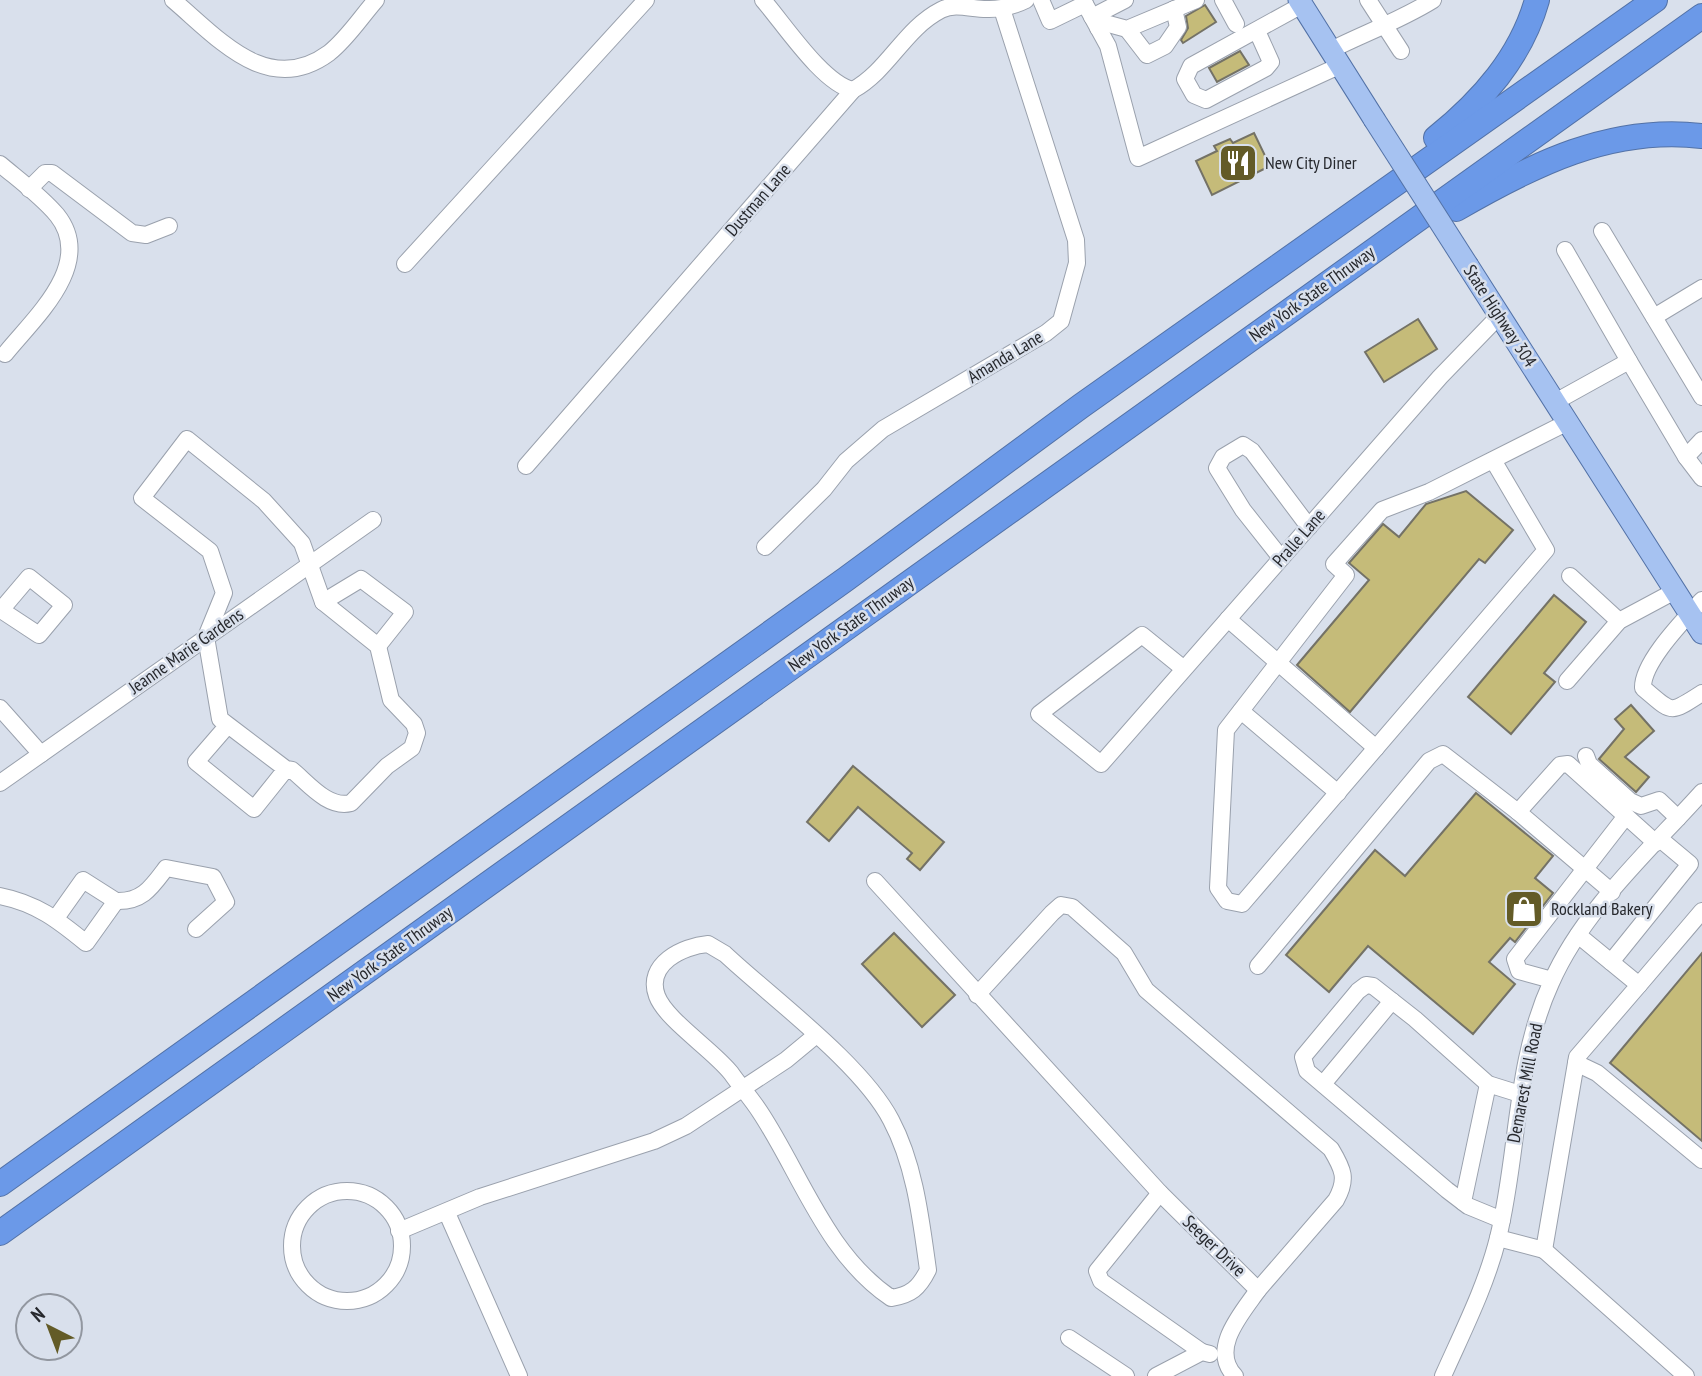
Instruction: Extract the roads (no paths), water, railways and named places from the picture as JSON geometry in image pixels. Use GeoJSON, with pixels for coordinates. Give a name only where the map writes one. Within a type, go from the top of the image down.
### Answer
{"type":"FeatureCollection","features":[{"type":"Feature","properties":{"kind":"highway"},"geometry":{"type":"LineString","coordinates":[[1318,236],[1478,100],[1517,48],[1538,0]]}},
{"type":"Feature","properties":{"kind":"highway"},"geometry":{"type":"LineString","coordinates":[[0,1184],[846,579],[1318,236],[1655,0]]}},
{"type":"Feature","properties":{"kind":"highway","name":"New York State Thruway"},"geometry":{"type":"LineString","coordinates":[[0,1233],[1702,16]]}},
{"type":"Feature","properties":{"kind":"highway"},"geometry":{"type":"LineString","coordinates":[[1328,283],[1542,163],[1579,149],[1626,138],[1673,134],[1702,136]]}},
{"type":"Feature","properties":{"kind":"main road","name":"State Highway 304"},"geometry":{"type":"LineString","coordinates":[[1300,3],[1675,591],[1696,606],[1702,632]]}},
{"type":"Feature","properties":{"kind":"street"},"geometry":{"type":"LineString","coordinates":[[173,0],[227,46],[254,64],[278,71],[307,66],[331,51],[376,0]]}},
{"type":"Feature","properties":{"kind":"street"},"geometry":{"type":"LineString","coordinates":[[405,264],[646,0]]}},
{"type":"Feature","properties":{"kind":"street"},"geometry":{"type":"LineString","coordinates":[[763,0],[827,75],[841,88],[853,90]]}},
{"type":"Feature","properties":{"kind":"street","name":"Dustman Lane"},"geometry":{"type":"LineString","coordinates":[[526,466],[853,90],[872,79],[918,25],[943,9],[963,6],[1002,9],[1026,0]]}},
{"type":"Feature","properties":{"kind":"street"},"geometry":{"type":"LineString","coordinates":[[1041,0],[1050,21],[1090,12],[1125,0]]}},
{"type":"Feature","properties":{"kind":"street"},"geometry":{"type":"LineString","coordinates":[[1127,29],[1196,0]]}},
{"type":"Feature","properties":{"kind":"street"},"geometry":{"type":"LineString","coordinates":[[1223,0],[1236,24]]}},
{"type":"Feature","properties":{"kind":"street"},"geometry":{"type":"LineString","coordinates":[[1368,0],[1401,51]]}},
{"type":"Feature","properties":{"kind":"street"},"geometry":{"type":"LineString","coordinates":[[1090,12],[1108,46],[1138,158],[1336,57],[1383,24],[1408,16],[1433,0]]}},
{"type":"Feature","properties":{"kind":"street"},"geometry":{"type":"LineString","coordinates":[[1257,31],[1271,62],[1266,68],[1206,100],[1194,95],[1185,79],[1191,66],[1257,31],[1300,3]]}},
{"type":"Feature","properties":{"kind":"street","name":"Amanda Lane"},"geometry":{"type":"LineString","coordinates":[[765,547],[846,461],[883,429],[1046,333],[1061,321],[1077,263],[1076,240],[1002,9]]}},
{"type":"Feature","properties":{"kind":"street"},"geometry":{"type":"LineString","coordinates":[[1090,12],[1105,23],[1127,29],[1147,55],[1164,46],[1178,27],[1174,9]]}},
{"type":"Feature","properties":{"kind":"street"},"geometry":{"type":"LineString","coordinates":[[0,164],[58,216],[68,237],[68,262],[62,282],[5,354]]}},
{"type":"Feature","properties":{"kind":"street"},"geometry":{"type":"LineString","coordinates":[[29,189],[45,173],[52,173],[132,233],[146,235],[169,226]]}},
{"type":"Feature","properties":{"kind":"street"},"geometry":{"type":"LineString","coordinates":[[1602,231],[1702,397]]}},
{"type":"Feature","properties":{"kind":"street"},"geometry":{"type":"LineString","coordinates":[[1565,250],[1686,457],[1702,478]]}},
{"type":"Feature","properties":{"kind":"street"},"geometry":{"type":"LineString","coordinates":[[1654,317],[1702,288]]}},
{"type":"Feature","properties":{"kind":"street","name":"Pralle Lane"},"geometry":{"type":"LineString","coordinates":[[1184,669],[1142,635],[1040,714],[1101,764],[1440,377],[1500,315]]}},
{"type":"Feature","properties":{"kind":"street"},"geometry":{"type":"LineString","coordinates":[[1555,402],[1629,361]]}},
{"type":"Feature","properties":{"kind":"street"},"geometry":{"type":"LineString","coordinates":[[1493,460],[1546,550],[1242,904],[1227,901],[1218,888],[1226,730],[1346,575],[1334,564],[1382,510],[1429,492],[1568,422]]}},
{"type":"Feature","properties":{"kind":"street"},"geometry":{"type":"LineString","coordinates":[[187,439],[264,501],[302,544],[323,602],[378,646],[391,700],[414,724],[417,733],[412,748],[387,766],[358,799],[344,805],[329,800],[220,719],[206,637],[224,593],[210,551],[142,498],[187,439]]}},
{"type":"Feature","properties":{"kind":"street"},"geometry":{"type":"LineString","coordinates":[[1686,457],[1702,440]]}},
{"type":"Feature","properties":{"kind":"street"},"geometry":{"type":"LineString","coordinates":[[1281,558],[1243,510],[1217,468],[1223,457],[1243,445],[1252,451],[1308,527]]}},
{"type":"Feature","properties":{"kind":"street","name":"Jeanne Marie Gardens"},"geometry":{"type":"LineString","coordinates":[[0,783],[373,520]]}},
{"type":"Feature","properties":{"kind":"street"},"geometry":{"type":"LineString","coordinates":[[1570,576],[1619,621]]}},
{"type":"Feature","properties":{"kind":"street"},"geometry":{"type":"LineString","coordinates":[[323,602],[361,579],[405,612],[378,646]]}},
{"type":"Feature","properties":{"kind":"street"},"geometry":{"type":"LineString","coordinates":[[1567,681],[1619,621],[1675,591]]}},
{"type":"Feature","properties":{"kind":"street"},"geometry":{"type":"LineString","coordinates":[[1696,606],[1662,647],[1643,680],[1643,688],[1668,709],[1677,710],[1702,693]]}},
{"type":"Feature","properties":{"kind":"street"},"geometry":{"type":"LineString","coordinates":[[1228,619],[1376,748]]}},
{"type":"Feature","properties":{"kind":"street"},"geometry":{"type":"LineString","coordinates":[[0,708],[41,754]]}},
{"type":"Feature","properties":{"kind":"street"},"geometry":{"type":"LineString","coordinates":[[1241,711],[1338,793]]}},
{"type":"Feature","properties":{"kind":"street"},"geometry":{"type":"LineString","coordinates":[[228,725],[196,762],[254,808],[286,769]]}},
{"type":"Feature","properties":{"kind":"street"},"geometry":{"type":"LineString","coordinates":[[1258,966],[1436,755],[1443,754],[1451,758],[1518,811],[1612,892]]}},
{"type":"Feature","properties":{"kind":"street"},"geometry":{"type":"LineString","coordinates":[[1586,756],[1589,764],[1630,801],[1642,806],[1658,800],[1678,818]]}},
{"type":"Feature","properties":{"kind":"street"},"geometry":{"type":"LineString","coordinates":[[1518,811],[1564,763],[1626,816],[1696,870],[1611,962]]}},
{"type":"Feature","properties":{"kind":"street","name":"Demarest Mill Road"},"geometry":{"type":"LineString","coordinates":[[1443,1376],[1479,1293],[1498,1238],[1520,1094],[1533,1030],[1552,980],[1578,935],[1612,892],[1702,792]]}},
{"type":"Feature","properties":{"kind":"street"},"geometry":{"type":"LineString","coordinates":[[1552,980],[1519,971],[1515,959],[1626,816]]}},
{"type":"Feature","properties":{"kind":"street"},"geometry":{"type":"LineString","coordinates":[[56,918],[83,880],[116,901],[131,902],[145,895],[166,868],[213,877],[226,902],[196,929]]}},
{"type":"Feature","properties":{"kind":"street","name":"Seeger Drive"},"geometry":{"type":"LineString","coordinates":[[875,881],[1160,1193],[1258,1290],[1227,1338],[1225,1357]]}},
{"type":"Feature","properties":{"kind":"street"},"geometry":{"type":"LineString","coordinates":[[0,896],[22,900],[56,918],[86,943],[116,901]]}},
{"type":"Feature","properties":{"kind":"street"},"geometry":{"type":"LineString","coordinates":[[978,995],[1052,913],[1061,905],[1072,907],[1124,953],[1146,990],[1331,1149],[1344,1169],[1344,1186],[1336,1200],[1258,1290]]}},
{"type":"Feature","properties":{"kind":"street"},"geometry":{"type":"LineString","coordinates":[[1544,1250],[1577,1056],[1702,911]]}},
{"type":"Feature","properties":{"kind":"street"},"geometry":{"type":"LineString","coordinates":[[1578,935],[1639,985]]}},
{"type":"Feature","properties":{"kind":"street"},"geometry":{"type":"LineString","coordinates":[[708,944],[725,954],[815,1036],[868,1087],[891,1118],[906,1153],[928,1270],[920,1286],[906,1296],[891,1298],[858,1269],[816,1214],[760,1112],[725,1065],[666,1010],[657,996],[655,979],[673,953],[690,945],[708,944]]}},
{"type":"Feature","properties":{"kind":"street"},"geometry":{"type":"LineString","coordinates":[[1502,1220],[1463,1202],[1307,1071],[1303,1057],[1366,985],[1373,986],[1488,1084],[1520,1094]]}},
{"type":"Feature","properties":{"kind":"street"},"geometry":{"type":"LineString","coordinates":[[1323,1084],[1392,1001]]}},
{"type":"Feature","properties":{"kind":"street"},"geometry":{"type":"LineString","coordinates":[[399,1231],[480,1197],[654,1140],[686,1126],[743,1089],[815,1036]]}},
{"type":"Feature","properties":{"kind":"street"},"geometry":{"type":"LineString","coordinates":[[1576,1063],[1597,1073],[1702,1160]]}},
{"type":"Feature","properties":{"kind":"street"},"geometry":{"type":"LineString","coordinates":[[1463,1202],[1488,1084]]}},
{"type":"Feature","properties":{"kind":"street"},"geometry":{"type":"LineString","coordinates":[[342,1191],[360,1193],[376,1199],[389,1211],[399,1231],[400,1261],[392,1277],[380,1290],[364,1299],[345,1301],[319,1293],[299,1274],[292,1256],[292,1238],[298,1220],[310,1205],[325,1196],[342,1191]]}},
{"type":"Feature","properties":{"kind":"street"},"geometry":{"type":"LineString","coordinates":[[1160,1193],[1097,1270],[1101,1281],[1202,1352],[1225,1357],[1235,1376]]}},
{"type":"Feature","properties":{"kind":"street"},"geometry":{"type":"LineString","coordinates":[[447,1213],[519,1376]]}},
{"type":"Feature","properties":{"kind":"street"},"geometry":{"type":"LineString","coordinates":[[1498,1238],[1544,1250],[1686,1376]]}},
{"type":"Feature","properties":{"kind":"street"},"geometry":{"type":"LineString","coordinates":[[1069,1338],[1126,1376]]}},
{"type":"Feature","properties":{"kind":"street"},"geometry":{"type":"LineString","coordinates":[[1156,1376],[1202,1352]]}},
{"type":"Feature","properties":{"kind":"place","name":"New City Diner"},"geometry":{"type":"Point","coordinates":[1238,163]}},
{"type":"Feature","properties":{"kind":"place","name":"Rockland Bakery"},"geometry":{"type":"Point","coordinates":[1524,909]}}]}
